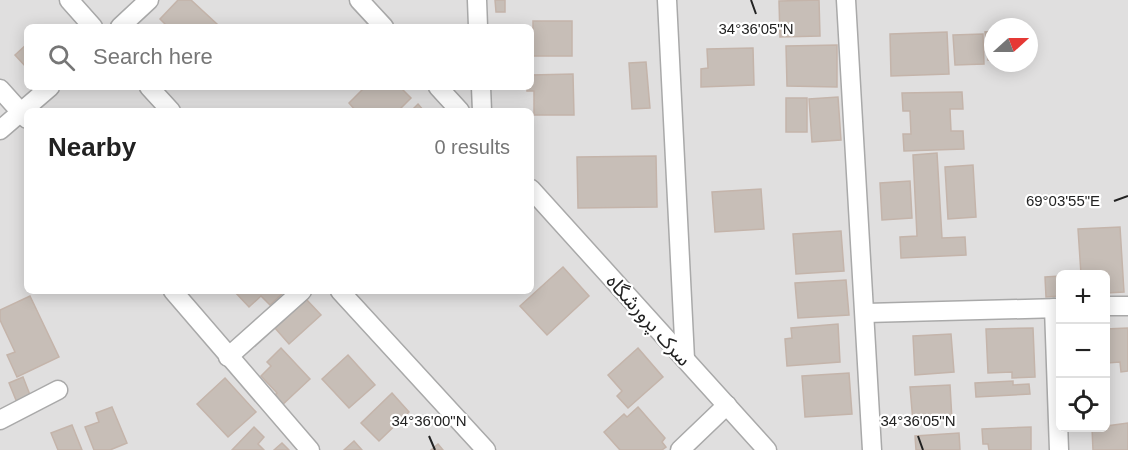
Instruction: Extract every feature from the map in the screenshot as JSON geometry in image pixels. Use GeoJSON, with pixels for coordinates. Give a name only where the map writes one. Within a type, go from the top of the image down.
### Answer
{"type":"FeatureCollection","features":[{"type":"Feature","properties":{"kind":"street"},"geometry":{"type":"LineString","coordinates":[[69,0],[90,24]]}},
{"type":"Feature","properties":{"kind":"street"},"geometry":{"type":"LineString","coordinates":[[123,24],[149,0]]}},
{"type":"Feature","properties":{"kind":"street"},"geometry":{"type":"LineString","coordinates":[[360,0],[381,24]]}},
{"type":"Feature","properties":{"kind":"street"},"geometry":{"type":"LineString","coordinates":[[477,0],[478,24]]}},
{"type":"Feature","properties":{"kind":"street"},"geometry":{"type":"LineString","coordinates":[[667,0],[685,359]]}},
{"type":"Feature","properties":{"kind":"street"},"geometry":{"type":"LineString","coordinates":[[846,0],[866,313],[872,450]]}},
{"type":"Feature","properties":{"kind":"street"},"geometry":{"type":"LineString","coordinates":[[0,89],[24,115],[0,130]]}},
{"type":"Feature","properties":{"kind":"street"},"geometry":{"type":"LineString","coordinates":[[30,108],[47,90]]}},
{"type":"Feature","properties":{"kind":"street"},"geometry":{"type":"LineString","coordinates":[[152,90],[168,108]]}},
{"type":"Feature","properties":{"kind":"street"},"geometry":{"type":"LineString","coordinates":[[441,90],[457,108]]}},
{"type":"Feature","properties":{"kind":"street"},"geometry":{"type":"LineString","coordinates":[[481,90],[482,108]]}},
{"type":"Feature","properties":{"kind":"street","name":"سرک پرورشگاه"},"geometry":{"type":"LineString","coordinates":[[534,192],[767,450]]}},
{"type":"Feature","properties":{"kind":"street"},"geometry":{"type":"LineString","coordinates":[[176,294],[310,450]]}},
{"type":"Feature","properties":{"kind":"street"},"geometry":{"type":"LineString","coordinates":[[228,357],[299,294]]}},
{"type":"Feature","properties":{"kind":"street"},"geometry":{"type":"LineString","coordinates":[[343,294],[486,450]]}},
{"type":"Feature","properties":{"kind":"street"},"geometry":{"type":"LineString","coordinates":[[1110,306],[1128,306]]}},
{"type":"Feature","properties":{"kind":"street"},"geometry":{"type":"LineString","coordinates":[[866,313],[1056,308]]}},
{"type":"Feature","properties":{"kind":"street"},"geometry":{"type":"LineString","coordinates":[[1058,324],[1059,450]]}},
{"type":"Feature","properties":{"kind":"street"},"geometry":{"type":"LineString","coordinates":[[0,420],[58,390]]}},
{"type":"Feature","properties":{"kind":"street"},"geometry":{"type":"LineString","coordinates":[[680,450],[727,405]]}},
{"type":"Feature","properties":{"kind":"shaded area"},"geometry":{"type":"Polygon","coordinates":[[[0,0],[1128,0],[1128,450],[0,450],[0,0]]]}},
{"type":"Feature","properties":{"kind":"building"},"geometry":{"type":"Polygon","coordinates":[[[178,0],[191,0],[217,24],[165,24],[160,19],[178,0]]]}},
{"type":"Feature","properties":{"kind":"building"},"geometry":{"type":"Polygon","coordinates":[[[495,0],[505,0],[505,12],[496,12],[495,0]]]}},
{"type":"Feature","properties":{"kind":"building"},"geometry":{"type":"Polygon","coordinates":[[[819,0],[820,36],[780,37],[779,1],[819,0]]]}},
{"type":"Feature","properties":{"kind":"building"},"geometry":{"type":"Polygon","coordinates":[[[533,21],[572,21],[572,56],[534,56],[533,21]]]}},
{"type":"Feature","properties":{"kind":"building"},"geometry":{"type":"Polygon","coordinates":[[[947,32],[949,74],[891,76],[890,34],[947,32]]]}},
{"type":"Feature","properties":{"kind":"building"},"geometry":{"type":"Polygon","coordinates":[[[983,34],[984,64],[955,65],[953,35],[983,34]]]}},
{"type":"Feature","properties":{"kind":"building"},"geometry":{"type":"Polygon","coordinates":[[[837,45],[837,87],[787,86],[786,46],[837,45]]]}},
{"type":"Feature","properties":{"kind":"building"},"geometry":{"type":"Polygon","coordinates":[[[24,47],[24,65],[15,55],[24,47]]]}},
{"type":"Feature","properties":{"kind":"building"},"geometry":{"type":"Polygon","coordinates":[[[753,48],[754,85],[701,87],[701,69],[708,68],[707,49],[753,48]]]}},
{"type":"Feature","properties":{"kind":"building"},"geometry":{"type":"Polygon","coordinates":[[[646,62],[650,108],[632,109],[629,63],[646,62]]]}},
{"type":"Feature","properties":{"kind":"building"},"geometry":{"type":"Polygon","coordinates":[[[573,74],[574,115],[534,115],[534,91],[527,90],[534,90],[534,75],[573,74]]]}},
{"type":"Feature","properties":{"kind":"building"},"geometry":{"type":"Polygon","coordinates":[[[362,90],[403,90],[411,98],[401,108],[353,108],[349,103],[362,90]]]}},
{"type":"Feature","properties":{"kind":"building"},"geometry":{"type":"Polygon","coordinates":[[[962,92],[963,109],[950,109],[951,131],[963,131],[964,149],[904,151],[903,134],[911,134],[910,111],[903,111],[902,93],[962,92]]]}},
{"type":"Feature","properties":{"kind":"building"},"geometry":{"type":"Polygon","coordinates":[[[838,97],[841,140],[812,142],[809,99],[838,97]]]}},
{"type":"Feature","properties":{"kind":"building"},"geometry":{"type":"Polygon","coordinates":[[[786,98],[807,98],[807,132],[786,132],[786,98]]]}},
{"type":"Feature","properties":{"kind":"building"},"geometry":{"type":"Polygon","coordinates":[[[937,153],[942,238],[965,237],[966,255],[901,258],[900,237],[917,236],[913,155],[937,153]]]}},
{"type":"Feature","properties":{"kind":"building"},"geometry":{"type":"Polygon","coordinates":[[[656,156],[657,207],[578,208],[577,157],[656,156]]]}},
{"type":"Feature","properties":{"kind":"building"},"geometry":{"type":"Polygon","coordinates":[[[973,165],[976,217],[948,219],[945,167],[973,165]]]}},
{"type":"Feature","properties":{"kind":"building"},"geometry":{"type":"Polygon","coordinates":[[[910,181],[912,218],[882,220],[880,183],[910,181]]]}},
{"type":"Feature","properties":{"kind":"building"},"geometry":{"type":"Polygon","coordinates":[[[761,189],[764,229],[715,232],[712,192],[761,189]]]}},
{"type":"Feature","properties":{"kind":"building"},"geometry":{"type":"Polygon","coordinates":[[[1120,227],[1124,292],[1110,293],[1110,270],[1081,270],[1078,229],[1120,227]]]}},
{"type":"Feature","properties":{"kind":"building"},"geometry":{"type":"Polygon","coordinates":[[[841,231],[844,271],[796,274],[793,234],[841,231]]]}},
{"type":"Feature","properties":{"kind":"building"},"geometry":{"type":"Polygon","coordinates":[[[563,267],[589,296],[547,335],[520,306],[563,267]]]}},
{"type":"Feature","properties":{"kind":"building"},"geometry":{"type":"Polygon","coordinates":[[[1056,276],[1056,296],[1046,297],[1045,277],[1056,276]]]}},
{"type":"Feature","properties":{"kind":"building"},"geometry":{"type":"Polygon","coordinates":[[[846,280],[849,315],[798,318],[795,283],[846,280]]]}},
{"type":"Feature","properties":{"kind":"building"},"geometry":{"type":"Polygon","coordinates":[[[237,294],[282,294],[270,305],[261,296],[249,307],[237,294]]]}},
{"type":"Feature","properties":{"kind":"building"},"geometry":{"type":"Polygon","coordinates":[[[30,296],[59,357],[17,377],[7,355],[15,352],[0,320],[0,310],[30,296]]]}},
{"type":"Feature","properties":{"kind":"building"},"geometry":{"type":"Polygon","coordinates":[[[306,299],[321,315],[289,344],[275,328],[306,299]]]}},
{"type":"Feature","properties":{"kind":"building"},"geometry":{"type":"Polygon","coordinates":[[[838,324],[840,362],[787,366],[785,339],[792,338],[791,328],[838,324]]]}},
{"type":"Feature","properties":{"kind":"building"},"geometry":{"type":"Polygon","coordinates":[[[1033,328],[1035,377],[1012,378],[1012,372],[988,373],[986,329],[1033,328]]]}},
{"type":"Feature","properties":{"kind":"building"},"geometry":{"type":"Polygon","coordinates":[[[1128,328],[1128,371],[1121,372],[1120,362],[1110,363],[1110,329],[1128,328]]]}},
{"type":"Feature","properties":{"kind":"building"},"geometry":{"type":"Polygon","coordinates":[[[951,334],[954,372],[915,375],[913,336],[951,334]]]}},
{"type":"Feature","properties":{"kind":"building"},"geometry":{"type":"Polygon","coordinates":[[[281,348],[310,379],[280,407],[272,398],[277,393],[261,376],[271,366],[267,362],[281,348]]]}},
{"type":"Feature","properties":{"kind":"building"},"geometry":{"type":"Polygon","coordinates":[[[638,348],[663,377],[628,408],[617,396],[622,391],[608,375],[638,348]]]}},
{"type":"Feature","properties":{"kind":"building"},"geometry":{"type":"Polygon","coordinates":[[[348,355],[375,385],[349,408],[322,379],[348,355]]]}},
{"type":"Feature","properties":{"kind":"building"},"geometry":{"type":"Polygon","coordinates":[[[849,373],[852,414],[805,417],[802,376],[849,373]]]}},
{"type":"Feature","properties":{"kind":"building"},"geometry":{"type":"Polygon","coordinates":[[[23,377],[32,400],[18,405],[9,383],[23,377]]]}},
{"type":"Feature","properties":{"kind":"building"},"geometry":{"type":"Polygon","coordinates":[[[225,378],[256,412],[228,437],[197,404],[225,378]]]}},
{"type":"Feature","properties":{"kind":"building"},"geometry":{"type":"Polygon","coordinates":[[[1013,381],[1013,385],[1029,384],[1030,394],[976,397],[975,383],[1013,381]]]}},
{"type":"Feature","properties":{"kind":"building"},"geometry":{"type":"Polygon","coordinates":[[[950,385],[952,420],[913,422],[910,387],[950,385]]]}},
{"type":"Feature","properties":{"kind":"building"},"geometry":{"type":"Polygon","coordinates":[[[392,393],[409,412],[379,441],[361,423],[392,393]]]}},
{"type":"Feature","properties":{"kind":"building"},"geometry":{"type":"Polygon","coordinates":[[[112,407],[127,443],[110,450],[94,450],[85,427],[99,422],[96,413],[112,407]]]}},
{"type":"Feature","properties":{"kind":"building"},"geometry":{"type":"Polygon","coordinates":[[[638,407],[665,438],[662,442],[666,447],[662,450],[620,450],[604,432],[624,414],[627,417],[638,407]]]}},
{"type":"Feature","properties":{"kind":"building"},"geometry":{"type":"Polygon","coordinates":[[[1128,423],[1128,450],[1093,450],[1092,432],[1110,432],[1110,426],[1128,423]]]}},
{"type":"Feature","properties":{"kind":"building"},"geometry":{"type":"Polygon","coordinates":[[[72,425],[82,450],[58,450],[51,433],[72,425]]]}},
{"type":"Feature","properties":{"kind":"building"},"geometry":{"type":"Polygon","coordinates":[[[254,427],[264,437],[258,444],[264,450],[232,450],[254,427]]]}},
{"type":"Feature","properties":{"kind":"building"},"geometry":{"type":"Polygon","coordinates":[[[1031,427],[1031,450],[989,450],[988,444],[983,444],[982,429],[1031,427]]]}},
{"type":"Feature","properties":{"kind":"building"},"geometry":{"type":"Polygon","coordinates":[[[959,433],[960,450],[916,450],[915,436],[959,433]]]}},
{"type":"Feature","properties":{"kind":"building"},"geometry":{"type":"Polygon","coordinates":[[[354,441],[362,450],[344,450],[354,441]]]}},
{"type":"Feature","properties":{"kind":"building"},"geometry":{"type":"Polygon","coordinates":[[[282,443],[289,450],[274,450],[282,443]]]}},
{"type":"Feature","properties":{"kind":"building"},"geometry":{"type":"Polygon","coordinates":[[[438,444],[443,450],[431,450],[438,444]]]}}]}
